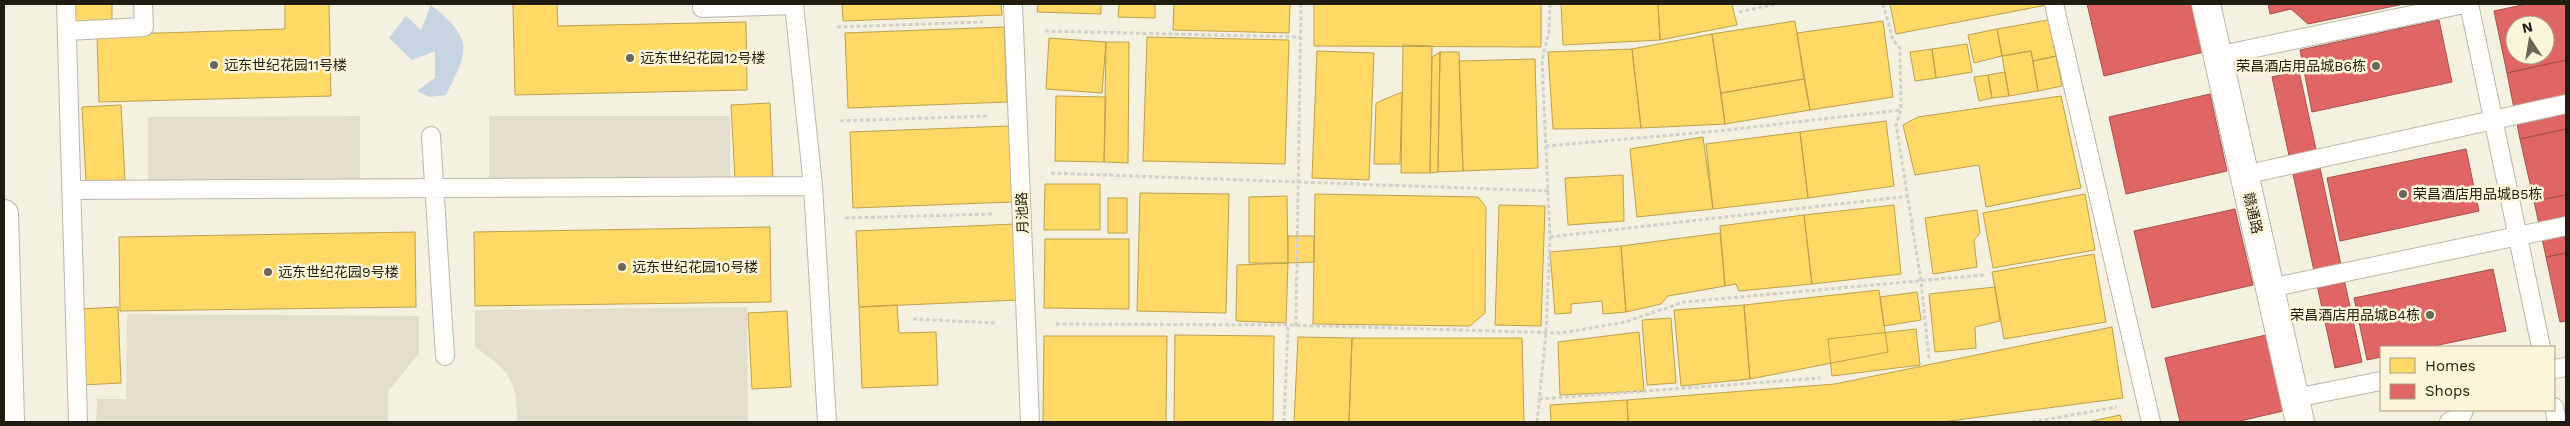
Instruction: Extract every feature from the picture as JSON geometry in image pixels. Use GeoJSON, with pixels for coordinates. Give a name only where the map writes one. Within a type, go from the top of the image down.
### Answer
{"type":"FeatureCollection","features":[{"type":"Feature","properties":{"kind":"street","name":"赣通路"},"geometry":{"type":"LineString","coordinates":[[2206,4],[2298,410]]}},
{"type":"Feature","properties":{"kind":"street"},"geometry":{"type":"LineString","coordinates":[[4,214],[10,422]]}},
{"type":"Feature","properties":{"kind":"lane"},"geometry":{"type":"LineString","coordinates":[[66,4],[78,422]]}},
{"type":"Feature","properties":{"kind":"lane"},"geometry":{"type":"LineString","coordinates":[[67,31],[144,27],[143,4]]}},
{"type":"Feature","properties":{"kind":"lane"},"geometry":{"type":"LineString","coordinates":[[702,4],[702,8],[794,4],[813,186],[826,422]]}},
{"type":"Feature","properties":{"kind":"lane"},"geometry":{"type":"LineString","coordinates":[[2054,4],[2151,422]]}},
{"type":"Feature","properties":{"kind":"lane"},"geometry":{"type":"LineString","coordinates":[[2217,56],[2464,4]]}},
{"type":"Feature","properties":{"kind":"lane"},"geometry":{"type":"LineString","coordinates":[[2469,4],[2541,346]]}},
{"type":"Feature","properties":{"kind":"lane","name":"月池路"},"geometry":{"type":"LineString","coordinates":[[1014,18],[1030,422]]}},
{"type":"Feature","properties":{"kind":"lane"},"geometry":{"type":"LineString","coordinates":[[2244,175],[2566,104]]}},
{"type":"Feature","properties":{"kind":"lane"},"geometry":{"type":"LineString","coordinates":[[431,136],[445,356]]}},
{"type":"Feature","properties":{"kind":"lane"},"geometry":{"type":"LineString","coordinates":[[72,190],[813,186]]}},
{"type":"Feature","properties":{"kind":"lane"},"geometry":{"type":"LineString","coordinates":[[2270,288],[2566,226]]}},
{"type":"Feature","properties":{"kind":"lane"},"geometry":{"type":"LineString","coordinates":[[2298,410],[2380,381]]}},
{"type":"Feature","properties":{"kind":"lane"},"geometry":{"type":"LineString","coordinates":[[2449,422],[2462,415],[2464,411]]}},
{"type":"Feature","properties":{"kind":"path"},"geometry":{"type":"LineString","coordinates":[[1296,326],[1301,4]]}},
{"type":"Feature","properties":{"kind":"path"},"geometry":{"type":"LineString","coordinates":[[1537,422],[1546,333],[1550,237],[1542,60],[1549,32],[1550,4]]}},
{"type":"Feature","properties":{"kind":"path"},"geometry":{"type":"LineString","coordinates":[[1739,12],[1776,4]]}},
{"type":"Feature","properties":{"kind":"path"},"geometry":{"type":"LineString","coordinates":[[1883,4],[1893,40],[1900,48],[1901,110],[1896,124],[1909,196],[1921,281],[1928,359]]}},
{"type":"Feature","properties":{"kind":"path"},"geometry":{"type":"LineString","coordinates":[[837,27],[1014,18],[1301,37]]}},
{"type":"Feature","properties":{"kind":"path"},"geometry":{"type":"LineString","coordinates":[[1546,146],[1718,131],[1901,110]]}},
{"type":"Feature","properties":{"kind":"path"},"geometry":{"type":"LineString","coordinates":[[840,121],[1018,115]]}},
{"type":"Feature","properties":{"kind":"path"},"geometry":{"type":"LineString","coordinates":[[1020,172],[1549,191]]}},
{"type":"Feature","properties":{"kind":"path"},"geometry":{"type":"LineString","coordinates":[[1550,237],[1909,196]]}},
{"type":"Feature","properties":{"kind":"path"},"geometry":{"type":"LineString","coordinates":[[845,218],[1022,213]]}},
{"type":"Feature","properties":{"kind":"path"},"geometry":{"type":"LineString","coordinates":[[913,319],[1026,324],[1288,325],[1562,333],[1625,322],[1684,302],[1984,275]]}},
{"type":"Feature","properties":{"kind":"path"},"geometry":{"type":"LineString","coordinates":[[1284,422],[1288,325]]}},
{"type":"Feature","properties":{"kind":"path"},"geometry":{"type":"LineString","coordinates":[[1539,399],[1820,378]]}},
{"type":"Feature","properties":{"kind":"path"},"geometry":{"type":"LineString","coordinates":[[2032,422],[2146,402]]}},
{"type":"Feature","properties":{"kind":"shaded area"},"geometry":{"type":"Polygon","coordinates":[[[360,116],[360,182],[148,183],[148,117],[360,116]]]}},
{"type":"Feature","properties":{"kind":"shaded area"},"geometry":{"type":"Polygon","coordinates":[[[489,116],[730,116],[730,178],[489,178],[489,116]]]}},
{"type":"Feature","properties":{"kind":"shaded area"},"geometry":{"type":"Polygon","coordinates":[[[747,307],[748,422],[517,422],[517,407],[513,386],[509,377],[496,363],[475,347],[475,310],[747,307]]]}},
{"type":"Feature","properties":{"kind":"shaded area"},"geometry":{"type":"Polygon","coordinates":[[[127,314],[419,316],[419,353],[388,392],[388,422],[96,422],[97,399],[126,399],[127,314]]]}},
{"type":"Feature","properties":{"kind":"water"},"geometry":{"type":"Polygon","coordinates":[[[431,5],[445,17],[461,36],[463,55],[460,66],[446,95],[429,97],[417,91],[435,78],[435,51],[412,60],[389,38],[406,16],[421,30],[431,5]]]}},
{"type":"Feature","properties":{"kind":"building: Homes"},"geometry":{"type":"Polygon","coordinates":[[[73,4],[112,4],[112,22],[73,24],[73,4]]]}},
{"type":"Feature","properties":{"kind":"building: Homes","name":"远东世纪花园11号楼"},"geometry":{"type":"Polygon","coordinates":[[[285,4],[329,4],[331,96],[99,102],[97,35],[285,29],[285,4]]]}},
{"type":"Feature","properties":{"kind":"building: Homes","name":"远东世纪花园12号楼"},"geometry":{"type":"Polygon","coordinates":[[[513,4],[557,4],[558,26],[746,22],[747,90],[515,95],[513,4]]]}},
{"type":"Feature","properties":{"kind":"building: Homes"},"geometry":{"type":"Polygon","coordinates":[[[842,4],[1001,4],[1002,15],[843,21],[842,4]]]}},
{"type":"Feature","properties":{"kind":"building: Homes"},"geometry":{"type":"Polygon","coordinates":[[[1038,4],[1101,4],[1101,14],[1037,12],[1038,4]]]}},
{"type":"Feature","properties":{"kind":"building: Homes"},"geometry":{"type":"Polygon","coordinates":[[[1119,4],[1155,4],[1155,18],[1118,17],[1119,4]]]}},
{"type":"Feature","properties":{"kind":"building: Homes"},"geometry":{"type":"Polygon","coordinates":[[[1174,4],[1290,4],[1289,33],[1173,30],[1174,4]]]}},
{"type":"Feature","properties":{"kind":"building: Homes"},"geometry":{"type":"Polygon","coordinates":[[[1314,4],[1541,4],[1541,47],[1314,46],[1314,4]]]}},
{"type":"Feature","properties":{"kind":"building: Homes"},"geometry":{"type":"Polygon","coordinates":[[[1561,4],[1658,4],[1660,40],[1563,45],[1561,4]]]}},
{"type":"Feature","properties":{"kind":"building: Homes"},"geometry":{"type":"Polygon","coordinates":[[[1658,4],[1732,4],[1737,25],[1660,40],[1658,4]]]}},
{"type":"Feature","properties":{"kind":"building: Homes"},"geometry":{"type":"Polygon","coordinates":[[[1890,4],[2047,4],[2047,5],[1896,34],[1890,4]]]}},
{"type":"Feature","properties":{"kind":"building: Homes"},"geometry":{"type":"Polygon","coordinates":[[[2048,20],[2056,56],[2033,61],[2031,51],[2002,56],[1997,29],[2048,20]]]}},
{"type":"Feature","properties":{"kind":"building: Homes"},"geometry":{"type":"Polygon","coordinates":[[[1795,21],[1804,79],[1721,93],[1712,34],[1795,21]]]}},
{"type":"Feature","properties":{"kind":"building: Homes"},"geometry":{"type":"Polygon","coordinates":[[[1883,21],[1893,97],[1810,110],[1797,33],[1883,21]]]}},
{"type":"Feature","properties":{"kind":"building: Homes"},"geometry":{"type":"Polygon","coordinates":[[[1004,27],[1007,102],[848,108],[845,33],[1004,27]]]}},
{"type":"Feature","properties":{"kind":"building: Homes"},"geometry":{"type":"Polygon","coordinates":[[[1997,29],[2002,56],[1974,63],[1968,35],[1997,29]]]}},
{"type":"Feature","properties":{"kind":"building: Homes"},"geometry":{"type":"Polygon","coordinates":[[[1712,34],[1725,124],[1641,128],[1632,49],[1712,34]]]}},
{"type":"Feature","properties":{"kind":"building: Homes"},"geometry":{"type":"Polygon","coordinates":[[[1147,37],[1289,40],[1285,164],[1143,161],[1147,37]]]}},
{"type":"Feature","properties":{"kind":"building: Homes"},"geometry":{"type":"Polygon","coordinates":[[[1049,38],[1106,42],[1102,93],[1046,89],[1049,38]]]}},
{"type":"Feature","properties":{"kind":"building: Homes"},"geometry":{"type":"Polygon","coordinates":[[[1106,42],[1129,42],[1128,163],[1104,162],[1106,42]]]}},
{"type":"Feature","properties":{"kind":"building: Homes"},"geometry":{"type":"Polygon","coordinates":[[[1967,44],[1972,72],[1936,78],[1932,49],[1967,44]]]}},
{"type":"Feature","properties":{"kind":"building: Homes"},"geometry":{"type":"Polygon","coordinates":[[[1403,45],[1432,46],[1430,173],[1401,173],[1403,45]]]}},
{"type":"Feature","properties":{"kind":"building: Homes"},"geometry":{"type":"Polygon","coordinates":[[[1632,49],[1641,128],[1553,129],[1548,52],[1632,49]]]}},
{"type":"Feature","properties":{"kind":"building: Homes"},"geometry":{"type":"Polygon","coordinates":[[[1932,49],[1936,78],[1915,81],[1910,52],[1932,49]]]}},
{"type":"Feature","properties":{"kind":"building: Homes"},"geometry":{"type":"Polygon","coordinates":[[[1317,51],[1374,53],[1369,180],[1312,178],[1317,51]]]}},
{"type":"Feature","properties":{"kind":"building: Homes"},"geometry":{"type":"Polygon","coordinates":[[[2031,51],[2038,91],[2009,96],[2002,56],[2031,51]]]}},
{"type":"Feature","properties":{"kind":"building: Homes"},"geometry":{"type":"Polygon","coordinates":[[[1440,52],[1438,172],[1430,173],[1432,57],[1440,52]]]}},
{"type":"Feature","properties":{"kind":"building: Homes"},"geometry":{"type":"Polygon","coordinates":[[[1440,52],[1459,52],[1463,171],[1438,172],[1440,52]]]}},
{"type":"Feature","properties":{"kind":"building: Homes"},"geometry":{"type":"Polygon","coordinates":[[[2056,56],[2062,86],[2038,91],[2033,61],[2056,56]]]}},
{"type":"Feature","properties":{"kind":"building: Homes"},"geometry":{"type":"Polygon","coordinates":[[[1535,59],[1538,168],[1463,171],[1459,61],[1535,59]]]}},
{"type":"Feature","properties":{"kind":"building: Homes"},"geometry":{"type":"Polygon","coordinates":[[[2005,72],[2009,96],[1992,98],[1988,75],[2005,72]]]}},
{"type":"Feature","properties":{"kind":"building: Homes"},"geometry":{"type":"Polygon","coordinates":[[[1988,75],[1992,98],[1979,101],[1974,77],[1988,75]]]}},
{"type":"Feature","properties":{"kind":"building: Homes"},"geometry":{"type":"Polygon","coordinates":[[[1804,79],[1810,110],[1725,124],[1721,93],[1804,79]]]}},
{"type":"Feature","properties":{"kind":"building: Homes"},"geometry":{"type":"Polygon","coordinates":[[[1402,92],[1400,164],[1374,164],[1376,103],[1402,92]]]}},
{"type":"Feature","properties":{"kind":"building: Homes"},"geometry":{"type":"Polygon","coordinates":[[[1056,96],[1106,97],[1104,162],[1055,161],[1056,96]]]}},
{"type":"Feature","properties":{"kind":"building: Homes"},"geometry":{"type":"Polygon","coordinates":[[[2061,96],[2081,188],[1986,207],[1979,165],[1915,175],[1903,125],[1918,117],[2061,96]]]}},
{"type":"Feature","properties":{"kind":"building: Homes"},"geometry":{"type":"Polygon","coordinates":[[[770,103],[773,179],[735,180],[731,105],[770,103]]]}},
{"type":"Feature","properties":{"kind":"building: Homes"},"geometry":{"type":"Polygon","coordinates":[[[121,105],[125,180],[86,182],[82,107],[121,105]]]}},
{"type":"Feature","properties":{"kind":"building: Homes"},"geometry":{"type":"Polygon","coordinates":[[[1886,121],[1894,186],[1808,198],[1800,132],[1886,121]]]}},
{"type":"Feature","properties":{"kind":"building: Homes"},"geometry":{"type":"Polygon","coordinates":[[[1009,126],[1012,202],[853,208],[850,132],[1009,126]]]}},
{"type":"Feature","properties":{"kind":"building: Homes"},"geometry":{"type":"Polygon","coordinates":[[[1800,132],[1808,198],[1713,209],[1706,144],[1800,132]]]}},
{"type":"Feature","properties":{"kind":"building: Homes"},"geometry":{"type":"Polygon","coordinates":[[[1703,137],[1713,209],[1637,217],[1630,149],[1703,137]]]}},
{"type":"Feature","properties":{"kind":"building: Homes"},"geometry":{"type":"Polygon","coordinates":[[[1623,175],[1624,221],[1568,225],[1565,178],[1623,175]]]}},
{"type":"Feature","properties":{"kind":"building: Homes"},"geometry":{"type":"Polygon","coordinates":[[[1045,184],[1100,184],[1100,230],[1044,230],[1045,184]]]}},
{"type":"Feature","properties":{"kind":"building: Homes"},"geometry":{"type":"Polygon","coordinates":[[[1140,193],[1229,194],[1226,313],[1137,311],[1140,193]]]}},
{"type":"Feature","properties":{"kind":"building: Homes"},"geometry":{"type":"Polygon","coordinates":[[[1315,194],[1478,197],[1486,207],[1485,313],[1470,326],[1313,324],[1315,194]]]}},
{"type":"Feature","properties":{"kind":"building: Homes"},"geometry":{"type":"Polygon","coordinates":[[[2085,194],[2095,250],[1993,268],[1983,213],[2085,194]]]}},
{"type":"Feature","properties":{"kind":"building: Homes"},"geometry":{"type":"Polygon","coordinates":[[[1287,196],[1288,263],[1249,263],[1249,197],[1287,196]]]}},
{"type":"Feature","properties":{"kind":"building: Homes"},"geometry":{"type":"Polygon","coordinates":[[[1108,198],[1127,198],[1127,233],[1108,233],[1108,198]]]}},
{"type":"Feature","properties":{"kind":"building: Homes"},"geometry":{"type":"Polygon","coordinates":[[[1499,205],[1545,206],[1541,326],[1495,325],[1499,205]]]}},
{"type":"Feature","properties":{"kind":"building: Homes"},"geometry":{"type":"Polygon","coordinates":[[[1894,205],[1901,274],[1812,284],[1804,215],[1894,205]]]}},
{"type":"Feature","properties":{"kind":"building: Homes"},"geometry":{"type":"Polygon","coordinates":[[[1977,210],[1980,233],[1974,240],[1977,267],[1933,274],[1925,218],[1977,210]]]}},
{"type":"Feature","properties":{"kind":"building: Homes"},"geometry":{"type":"Polygon","coordinates":[[[1804,215],[1812,284],[1739,291],[1736,284],[1725,286],[1720,226],[1804,215]]]}},
{"type":"Feature","properties":{"kind":"building: Homes"},"geometry":{"type":"Polygon","coordinates":[[[1015,224],[1018,300],[859,307],[856,231],[1015,224]]]}},
{"type":"Feature","properties":{"kind":"building: Homes","name":"远东世纪花园10号楼"},"geometry":{"type":"Polygon","coordinates":[[[770,227],[771,302],[475,306],[474,232],[770,227]]]}},
{"type":"Feature","properties":{"kind":"building: Homes","name":"远东世纪花园9号楼"},"geometry":{"type":"Polygon","coordinates":[[[415,232],[416,307],[120,311],[119,237],[415,232]]]}},
{"type":"Feature","properties":{"kind":"building: Homes"},"geometry":{"type":"Polygon","coordinates":[[[1720,233],[1725,286],[1668,296],[1661,304],[1626,312],[1621,246],[1720,233]]]}},
{"type":"Feature","properties":{"kind":"building: Homes"},"geometry":{"type":"Polygon","coordinates":[[[1288,236],[1314,236],[1314,262],[1288,263],[1288,236]]]}},
{"type":"Feature","properties":{"kind":"building: Homes"},"geometry":{"type":"Polygon","coordinates":[[[1045,239],[1129,239],[1129,309],[1044,308],[1045,239]]]}},
{"type":"Feature","properties":{"kind":"building: Homes"},"geometry":{"type":"Polygon","coordinates":[[[1621,246],[1626,312],[1603,314],[1602,301],[1571,304],[1571,313],[1555,314],[1550,252],[1621,246]]]}},
{"type":"Feature","properties":{"kind":"building: Homes"},"geometry":{"type":"Polygon","coordinates":[[[2094,254],[2106,322],[2004,339],[1992,272],[2094,254]]]}},
{"type":"Feature","properties":{"kind":"building: Homes"},"geometry":{"type":"Polygon","coordinates":[[[1288,263],[1286,323],[1236,321],[1237,265],[1288,263]]]}},
{"type":"Feature","properties":{"kind":"building: Homes"},"geometry":{"type":"Polygon","coordinates":[[[1995,287],[2000,321],[1975,327],[1976,348],[1935,352],[1929,294],[1995,287]]]}},
{"type":"Feature","properties":{"kind":"building: Homes"},"geometry":{"type":"Polygon","coordinates":[[[1879,290],[1888,352],[1750,379],[1744,305],[1879,290]]]}},
{"type":"Feature","properties":{"kind":"building: Homes"},"geometry":{"type":"Polygon","coordinates":[[[1917,292],[1921,320],[1884,326],[1880,297],[1917,292]]]}},
{"type":"Feature","properties":{"kind":"building: Homes"},"geometry":{"type":"Polygon","coordinates":[[[897,305],[899,333],[936,332],[938,385],[862,388],[859,307],[897,305]]]}},
{"type":"Feature","properties":{"kind":"building: Homes"},"geometry":{"type":"Polygon","coordinates":[[[1744,305],[1750,379],[1681,386],[1674,310],[1744,305]]]}},
{"type":"Feature","properties":{"kind":"building: Homes"},"geometry":{"type":"Polygon","coordinates":[[[118,307],[121,383],[83,385],[79,309],[118,307]]]}},
{"type":"Feature","properties":{"kind":"building: Homes"},"geometry":{"type":"Polygon","coordinates":[[[787,311],[791,387],[752,389],[748,313],[787,311]]]}},
{"type":"Feature","properties":{"kind":"building: Homes"},"geometry":{"type":"Polygon","coordinates":[[[1671,318],[1676,383],[1647,385],[1642,320],[1671,318]]]}},
{"type":"Feature","properties":{"kind":"building: Homes"},"geometry":{"type":"Polygon","coordinates":[[[2112,327],[2123,398],[1942,422],[1628,422],[1627,400],[1835,384],[2112,327]]]}},
{"type":"Feature","properties":{"kind":"building: Homes"},"geometry":{"type":"Polygon","coordinates":[[[1916,329],[1920,365],[1832,376],[1828,339],[1916,329]]]}},
{"type":"Feature","properties":{"kind":"building: Homes"},"geometry":{"type":"Polygon","coordinates":[[[1639,332],[1644,391],[1560,395],[1558,342],[1639,332]]]}},
{"type":"Feature","properties":{"kind":"building: Homes"},"geometry":{"type":"Polygon","coordinates":[[[1175,335],[1274,336],[1273,422],[1174,422],[1175,335]]]}},
{"type":"Feature","properties":{"kind":"building: Homes"},"geometry":{"type":"Polygon","coordinates":[[[1044,336],[1167,336],[1166,422],[1043,422],[1044,336]]]}},
{"type":"Feature","properties":{"kind":"building: Homes"},"geometry":{"type":"Polygon","coordinates":[[[1298,337],[1352,338],[1349,422],[1294,422],[1298,337]]]}},
{"type":"Feature","properties":{"kind":"building: Homes"},"geometry":{"type":"Polygon","coordinates":[[[1352,338],[1522,338],[1524,422],[1349,422],[1352,338]]]}},
{"type":"Feature","properties":{"kind":"building: Homes"},"geometry":{"type":"Polygon","coordinates":[[[1627,400],[1628,422],[1551,422],[1550,405],[1627,400]]]}},
{"type":"Feature","properties":{"kind":"building: Homes"},"geometry":{"type":"Polygon","coordinates":[[[2120,415],[2122,422],[2088,422],[2120,415]]]}},
{"type":"Feature","properties":{"kind":"building: Shops"},"geometry":{"type":"Polygon","coordinates":[[[2087,4],[2193,4],[2204,52],[2104,76],[2087,4]]]}},
{"type":"Feature","properties":{"kind":"building: Shops"},"geometry":{"type":"Polygon","coordinates":[[[2268,4],[2404,4],[2308,24],[2291,9],[2270,14],[2268,4]]]}},
{"type":"Feature","properties":{"kind":"building: Shops"},"geometry":{"type":"Polygon","coordinates":[[[2527,4],[2566,4],[2566,60],[2555,62],[2555,15],[2505,15],[2505,63],[2494,11],[2527,4]]]}},
{"type":"Feature","properties":{"kind":"building: Shops","name":"荣昌酒店用品城B6栋"},"geometry":{"type":"Polygon","coordinates":[[[2439,20],[2452,82],[2312,112],[2300,50],[2439,20]]]}},
{"type":"Feature","properties":{"kind":"building: Shops"},"geometry":{"type":"Polygon","coordinates":[[[2566,60],[2566,129],[2520,139],[2507,73],[2543,65],[2555,65],[2555,62],[2566,60]]]}},
{"type":"Feature","properties":{"kind":"building: Shops"},"geometry":{"type":"Polygon","coordinates":[[[2505,65],[2543,65],[2507,73],[2505,65]]]}},
{"type":"Feature","properties":{"kind":"building: Shops"},"geometry":{"type":"Polygon","coordinates":[[[2299,71],[2362,362],[2335,368],[2272,77],[2299,71]]]}},
{"type":"Feature","properties":{"kind":"building: Shops"},"geometry":{"type":"Polygon","coordinates":[[[2210,94],[2227,171],[2126,194],[2109,117],[2210,94]]]}},
{"type":"Feature","properties":{"kind":"building: Shops"},"geometry":{"type":"Polygon","coordinates":[[[2566,129],[2566,195],[2534,201],[2520,139],[2566,129]]]}},
{"type":"Feature","properties":{"kind":"building: Shops","name":"荣昌酒店用品城B5栋"},"geometry":{"type":"Polygon","coordinates":[[[2466,149],[2479,211],[2340,241],[2327,178],[2466,149]]]}},
{"type":"Feature","properties":{"kind":"building: Shops"},"geometry":{"type":"Polygon","coordinates":[[[2566,195],[2566,253],[2546,257],[2534,201],[2566,195]]]}},
{"type":"Feature","properties":{"kind":"building: Shops"},"geometry":{"type":"Polygon","coordinates":[[[2235,209],[2253,285],[2152,308],[2134,231],[2235,209]]]}},
{"type":"Feature","properties":{"kind":"building: Shops"},"geometry":{"type":"Polygon","coordinates":[[[2566,253],[2566,321],[2560,322],[2546,257],[2566,253]]]}},
{"type":"Feature","properties":{"kind":"building: Shops","name":"荣昌酒店用品城B4栋"},"geometry":{"type":"Polygon","coordinates":[[[2493,269],[2506,331],[2434,346],[2380,346],[2380,357],[2367,360],[2354,298],[2493,269]]]}},
{"type":"Feature","properties":{"kind":"building: Shops"},"geometry":{"type":"Polygon","coordinates":[[[2266,335],[2283,411],[2236,422],[2180,422],[2165,358],[2266,335]]]}},
{"type":"Feature","properties":{"kind":"place","name":"远东世纪花园12号楼"},"geometry":{"type":"Point","coordinates":[630,58]}},
{"type":"Feature","properties":{"kind":"place","name":"远东世纪花园11号楼"},"geometry":{"type":"Point","coordinates":[214,65]}},
{"type":"Feature","properties":{"kind":"place","name":"荣昌酒店用品城B6栋"},"geometry":{"type":"Point","coordinates":[2376,66]}},
{"type":"Feature","properties":{"kind":"place","name":"荣昌酒店用品城B5栋"},"geometry":{"type":"Point","coordinates":[2403,194]}},
{"type":"Feature","properties":{"kind":"place","name":"远东世纪花园10号楼"},"geometry":{"type":"Point","coordinates":[622,267]}},
{"type":"Feature","properties":{"kind":"place","name":"远东世纪花园9号楼"},"geometry":{"type":"Point","coordinates":[268,272]}},
{"type":"Feature","properties":{"kind":"place","name":"荣昌酒店用品城B4栋"},"geometry":{"type":"Point","coordinates":[2430,315]}}]}
